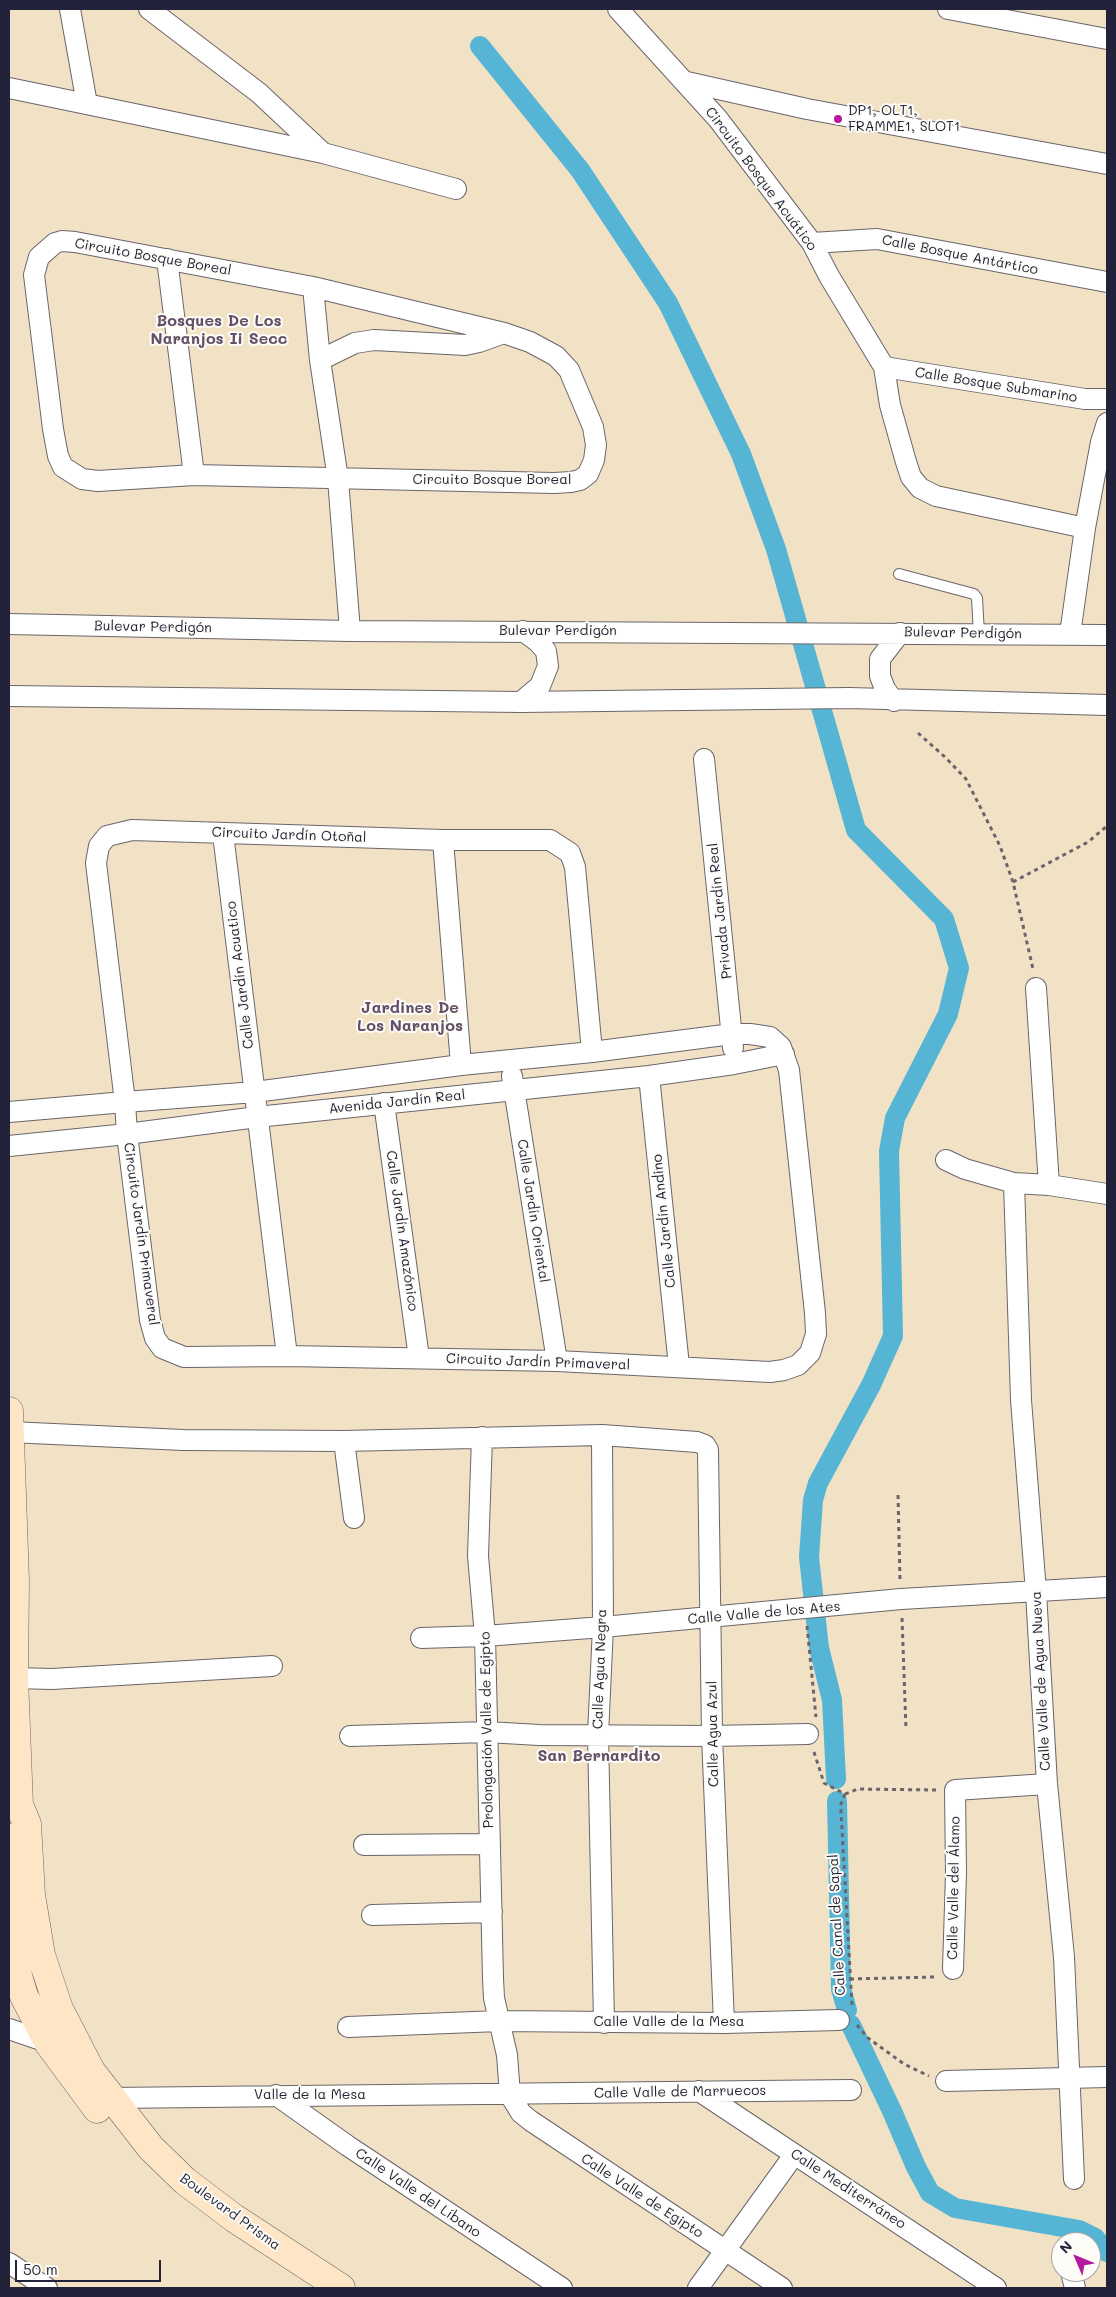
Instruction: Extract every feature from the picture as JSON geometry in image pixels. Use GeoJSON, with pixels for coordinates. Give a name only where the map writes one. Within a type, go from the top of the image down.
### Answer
{"type":"FeatureCollection","features":[{"type":"Feature","properties":{"kind":"street"},"geometry":{"type":"LineString","coordinates":[[70,9],[87,104]]}},
{"type":"Feature","properties":{"kind":"street"},"geometry":{"type":"LineString","coordinates":[[149,9],[259,93],[324,153]]}},
{"type":"Feature","properties":{"kind":"street","name":"Circuito Bosque Acuático"},"geometry":{"type":"LineString","coordinates":[[618,9],[687,82],[718,119],[812,243],[829,276],[884,367],[890,405],[906,462],[911,477],[920,488],[936,496],[1085,528]]}},
{"type":"Feature","properties":{"kind":"street"},"geometry":{"type":"LineString","coordinates":[[948,9],[1107,39]]}},
{"type":"Feature","properties":{"kind":"street"},"geometry":{"type":"LineString","coordinates":[[687,82],[817,110],[1107,164]]}},
{"type":"Feature","properties":{"kind":"street"},"geometry":{"type":"LineString","coordinates":[[9,88],[324,153],[456,189]]}},
{"type":"Feature","properties":{"kind":"street","name":"Calle Bosque Antártico"},"geometry":{"type":"LineString","coordinates":[[812,243],[877,239],[1107,282]]}},
{"type":"Feature","properties":{"kind":"street","name":"Circuito Bosque Boreal"},"geometry":{"type":"LineString","coordinates":[[76,242],[166,259],[313,287],[504,333],[543,348],[556,356],[569,370],[593,427],[596,445],[594,460],[588,474],[580,480],[571,482],[194,475],[98,481],[82,479],[63,467],[58,456],[51,420],[34,276],[39,257],[55,243],[76,242]]}},
{"type":"Feature","properties":{"kind":"street"},"geometry":{"type":"LineString","coordinates":[[166,259],[194,475]]}},
{"type":"Feature","properties":{"kind":"street"},"geometry":{"type":"LineString","coordinates":[[313,287],[320,360],[338,479],[350,631]]}},
{"type":"Feature","properties":{"kind":"street"},"geometry":{"type":"LineString","coordinates":[[320,360],[355,343],[374,340],[465,345],[504,333]]}},
{"type":"Feature","properties":{"kind":"street","name":"Calle Bosque Submarino"},"geometry":{"type":"LineString","coordinates":[[884,367],[1084,399],[1107,399]]}},
{"type":"Feature","properties":{"kind":"street"},"geometry":{"type":"LineString","coordinates":[[1070,634],[1085,528],[1101,442],[1107,423]]}},
{"type":"Feature","properties":{"kind":"street","name":"Bulevar Perdigón"},"geometry":{"type":"LineString","coordinates":[[9,624],[350,631],[900,632],[1107,635]]}},
{"type":"Feature","properties":{"kind":"street"},"geometry":{"type":"LineString","coordinates":[[521,702],[540,686],[548,666],[546,651],[538,642],[523,631]]}},
{"type":"Feature","properties":{"kind":"street"},"geometry":{"type":"LineString","coordinates":[[894,700],[882,683],[880,659],[900,632]]}},
{"type":"Feature","properties":{"kind":"street"},"geometry":{"type":"LineString","coordinates":[[9,696],[521,702],[849,698],[1107,705]]}},
{"type":"Feature","properties":{"kind":"street","name":"Privada Jardín Real"},"geometry":{"type":"LineString","coordinates":[[704,759],[734,1064]]}},
{"type":"Feature","properties":{"kind":"street","name":"Circuito Jardín Otoñal"},"geometry":{"type":"LineString","coordinates":[[127,1134],[125,1102],[96,863],[99,846],[107,836],[132,830],[443,840],[550,840],[562,846],[570,853],[575,867],[592,1052]]}},
{"type":"Feature","properties":{"kind":"street","name":"Calle Jardín Acuatico"},"geometry":{"type":"LineString","coordinates":[[223,834],[287,1356]]}},
{"type":"Feature","properties":{"kind":"street"},"geometry":{"type":"LineString","coordinates":[[443,840],[461,1065]]}},
{"type":"Feature","properties":{"kind":"street"},"geometry":{"type":"LineString","coordinates":[[1036,988],[1049,1185]]}},
{"type":"Feature","properties":{"kind":"street","name":"Avenida Jardín Real"},"geometry":{"type":"LineString","coordinates":[[9,1112],[254,1092],[461,1065],[510,1062],[732,1034],[758,1035],[780,1047]]}},
{"type":"Feature","properties":{"kind":"street","name":"Avenida Jardín Real"},"geometry":{"type":"LineString","coordinates":[[9,1146],[127,1134],[384,1103],[649,1076],[734,1064],[780,1047]]}},
{"type":"Feature","properties":{"kind":"street","name":"Circuito Jardín Primaveral"},"geometry":{"type":"LineString","coordinates":[[127,1134],[150,1320],[155,1338],[162,1348],[171,1354],[184,1357],[287,1356],[557,1361],[770,1372],[798,1365],[810,1353],[816,1334],[789,1070],[780,1047]]}},
{"type":"Feature","properties":{"kind":"street","name":"Calle Jardín Oriental"},"geometry":{"type":"LineString","coordinates":[[510,1062],[557,1361]]}},
{"type":"Feature","properties":{"kind":"street","name":"Calle Jardín Andino"},"geometry":{"type":"LineString","coordinates":[[649,1076],[679,1366]]}},
{"type":"Feature","properties":{"kind":"street","name":"Calle Jardín Amazónico"},"geometry":{"type":"LineString","coordinates":[[384,1103],[419,1358]]}},
{"type":"Feature","properties":{"kind":"street"},"geometry":{"type":"LineString","coordinates":[[946,1160],[972,1171],[1014,1183],[1049,1185],[1107,1194]]}},
{"type":"Feature","properties":{"kind":"street","name":"Calle Valle de Agua Nueva"},"geometry":{"type":"LineString","coordinates":[[1014,1183],[1020,1400],[1036,1592],[1047,1784],[1064,1957],[1074,2179]]}},
{"type":"Feature","properties":{"kind":"street"},"geometry":{"type":"LineString","coordinates":[[62,2045],[59,2009],[41,1955],[31,1895],[27,1824],[19,1806],[14,1678],[14,1581],[9,1421],[183,1440],[344,1442],[602,1435]]}},
{"type":"Feature","properties":{"kind":"street","name":"Calle Agua Azul"},"geometry":{"type":"LineString","coordinates":[[602,1435],[697,1442],[708,1450],[712,1736],[724,2022]]}},
{"type":"Feature","properties":{"kind":"street","name":"Calle Agua Negra"},"geometry":{"type":"LineString","coordinates":[[602,1435],[603,1627],[598,1736],[604,2023]]}},
{"type":"Feature","properties":{"kind":"street","name":"Prolongación Valle de Egipto"},"geometry":{"type":"LineString","coordinates":[[482,1438],[478,1556],[485,1636],[494,1998],[506,2055],[510,2095]]}},
{"type":"Feature","properties":{"kind":"street"},"geometry":{"type":"LineString","coordinates":[[344,1442],[354,1518]]}},
{"type":"Feature","properties":{"kind":"street","name":"Calle Valle de los Ates"},"geometry":{"type":"LineString","coordinates":[[421,1638],[485,1636],[603,1627],[901,1599],[1107,1587]]}},
{"type":"Feature","properties":{"kind":"street"},"geometry":{"type":"LineString","coordinates":[[14,1678],[52,1679],[272,1666]]}},
{"type":"Feature","properties":{"kind":"street"},"geometry":{"type":"LineString","coordinates":[[350,1736],[486,1732],[598,1736],[808,1734]]}},
{"type":"Feature","properties":{"kind":"street"},"geometry":{"type":"LineString","coordinates":[[955,1790],[1047,1784]]}},
{"type":"Feature","properties":{"kind":"street","name":"Calle Valle del Álamo"},"geometry":{"type":"LineString","coordinates":[[953,1969],[956,1873],[955,1790]]}},
{"type":"Feature","properties":{"kind":"street"},"geometry":{"type":"LineString","coordinates":[[19,1806],[10,1826],[10,1916],[18,1976],[16,1990],[62,2045]]}},
{"type":"Feature","properties":{"kind":"street"},"geometry":{"type":"LineString","coordinates":[[364,1845],[490,1844]]}},
{"type":"Feature","properties":{"kind":"street"},"geometry":{"type":"LineString","coordinates":[[372,1916],[492,1912]]}},
{"type":"Feature","properties":{"kind":"street"},"geometry":{"type":"LineString","coordinates":[[16,1990],[59,2009]]}},
{"type":"Feature","properties":{"kind":"street","name":"Calle Valle de la Mesa"},"geometry":{"type":"LineString","coordinates":[[348,2027],[499,2022],[724,2022],[849,2017]]}},
{"type":"Feature","properties":{"kind":"street"},"geometry":{"type":"LineString","coordinates":[[9,2029],[62,2045]]}},
{"type":"Feature","properties":{"kind":"street","name":"Boulevard Prisma"},"geometry":{"type":"LineString","coordinates":[[62,2045],[110,2098],[151,2148],[185,2182],[234,2218],[341,2288]]}},
{"type":"Feature","properties":{"kind":"street","name":"Boulevard Prisma"},"geometry":{"type":"LineString","coordinates":[[62,2045],[92,2103],[175,2194],[222,2231],[306,2288]]}},
{"type":"Feature","properties":{"kind":"street"},"geometry":{"type":"LineString","coordinates":[[946,2081],[1107,2077]]}},
{"type":"Feature","properties":{"kind":"street","name":"Calle Valle de Marruecos"},"geometry":{"type":"LineString","coordinates":[[510,2095],[851,2090]]}},
{"type":"Feature","properties":{"kind":"street","name":"Calle Mediterráneo"},"geometry":{"type":"LineString","coordinates":[[699,2091],[996,2288]]}},
{"type":"Feature","properties":{"kind":"street","name":"Valle de la Mesa"},"geometry":{"type":"LineString","coordinates":[[110,2098],[276,2095],[510,2095]]}},
{"type":"Feature","properties":{"kind":"street","name":"Calle Valle del Líbano"},"geometry":{"type":"LineString","coordinates":[[276,2095],[348,2146],[562,2288]]}},
{"type":"Feature","properties":{"kind":"street","name":"Calle Valle de Egipto"},"geometry":{"type":"LineString","coordinates":[[510,2095],[521,2112],[530,2121],[782,2288]]}},
{"type":"Feature","properties":{"kind":"street"},"geometry":{"type":"LineString","coordinates":[[698,2288],[794,2155]]}},
{"type":"Feature","properties":{"kind":"street"},"geometry":{"type":"LineString","coordinates":[[9,2263],[47,2288]]}},
{"type":"Feature","properties":{"kind":"lane"},"geometry":{"type":"LineString","coordinates":[[899,574],[974,594],[977,598],[979,634]]}},
{"type":"Feature","properties":{"kind":"path"},"geometry":{"type":"LineString","coordinates":[[918,733],[966,779],[1000,846],[1013,882],[1036,988]]}},
{"type":"Feature","properties":{"kind":"path"},"geometry":{"type":"LineString","coordinates":[[1013,882],[1088,842],[1107,826]]}},
{"type":"Feature","properties":{"kind":"path"},"geometry":{"type":"LineString","coordinates":[[806,1609],[817,1716],[814,1727],[808,1734],[824,1783],[845,1794],[858,1789],[955,1790]]}},
{"type":"Feature","properties":{"kind":"path","name":"Calle Canal de Sapal"},"geometry":{"type":"LineString","coordinates":[[845,1794],[841,1804],[841,1812],[850,1979],[849,2017]]}},
{"type":"Feature","properties":{"kind":"path","name":"Calle Valle del Álamo"},"geometry":{"type":"LineString","coordinates":[[850,1979],[940,1977],[950,1973],[953,1969]]}},
{"type":"Feature","properties":{"kind":"path"},"geometry":{"type":"LineString","coordinates":[[849,2017],[868,2038],[904,2064],[925,2075],[946,2081]]}},
{"type":"Feature","properties":{"kind":"waterway"},"geometry":{"type":"LineString","coordinates":[[480,46],[580,170],[668,303],[741,454],[776,549],[856,830],[944,919],[959,968],[948,1014],[895,1118],[889,1151],[893,1336],[871,1385],[818,1483],[813,1500],[809,1557],[819,1648],[832,1700],[836,1779]]}},
{"type":"Feature","properties":{"kind":"waterway"},"geometry":{"type":"LineString","coordinates":[[837,1801],[841,1989],[847,2010]]}},
{"type":"Feature","properties":{"kind":"waterway"},"geometry":{"type":"LineString","coordinates":[[851,2025],[916,2167],[930,2193],[955,2208],[1079,2230],[1095,2238],[1107,2252]]}},
{"type":"Feature","properties":{"kind":"place","name":"DP1, OLT1, FRAMME1, SLOT1"},"geometry":{"type":"Point","coordinates":[838,119]}},
{"type":"Feature","properties":{"kind":"district","name":"Bosques De Los Naranjos Ii Secc"},"geometry":{"type":"Point","coordinates":[219,330]}},
{"type":"Feature","properties":{"kind":"district","name":"Jardines De Los Naranjos"},"geometry":{"type":"Point","coordinates":[410,1017]}},
{"type":"Feature","properties":{"kind":"district","name":"San Bernardito"},"geometry":{"type":"Point","coordinates":[599,1756]}}]}
